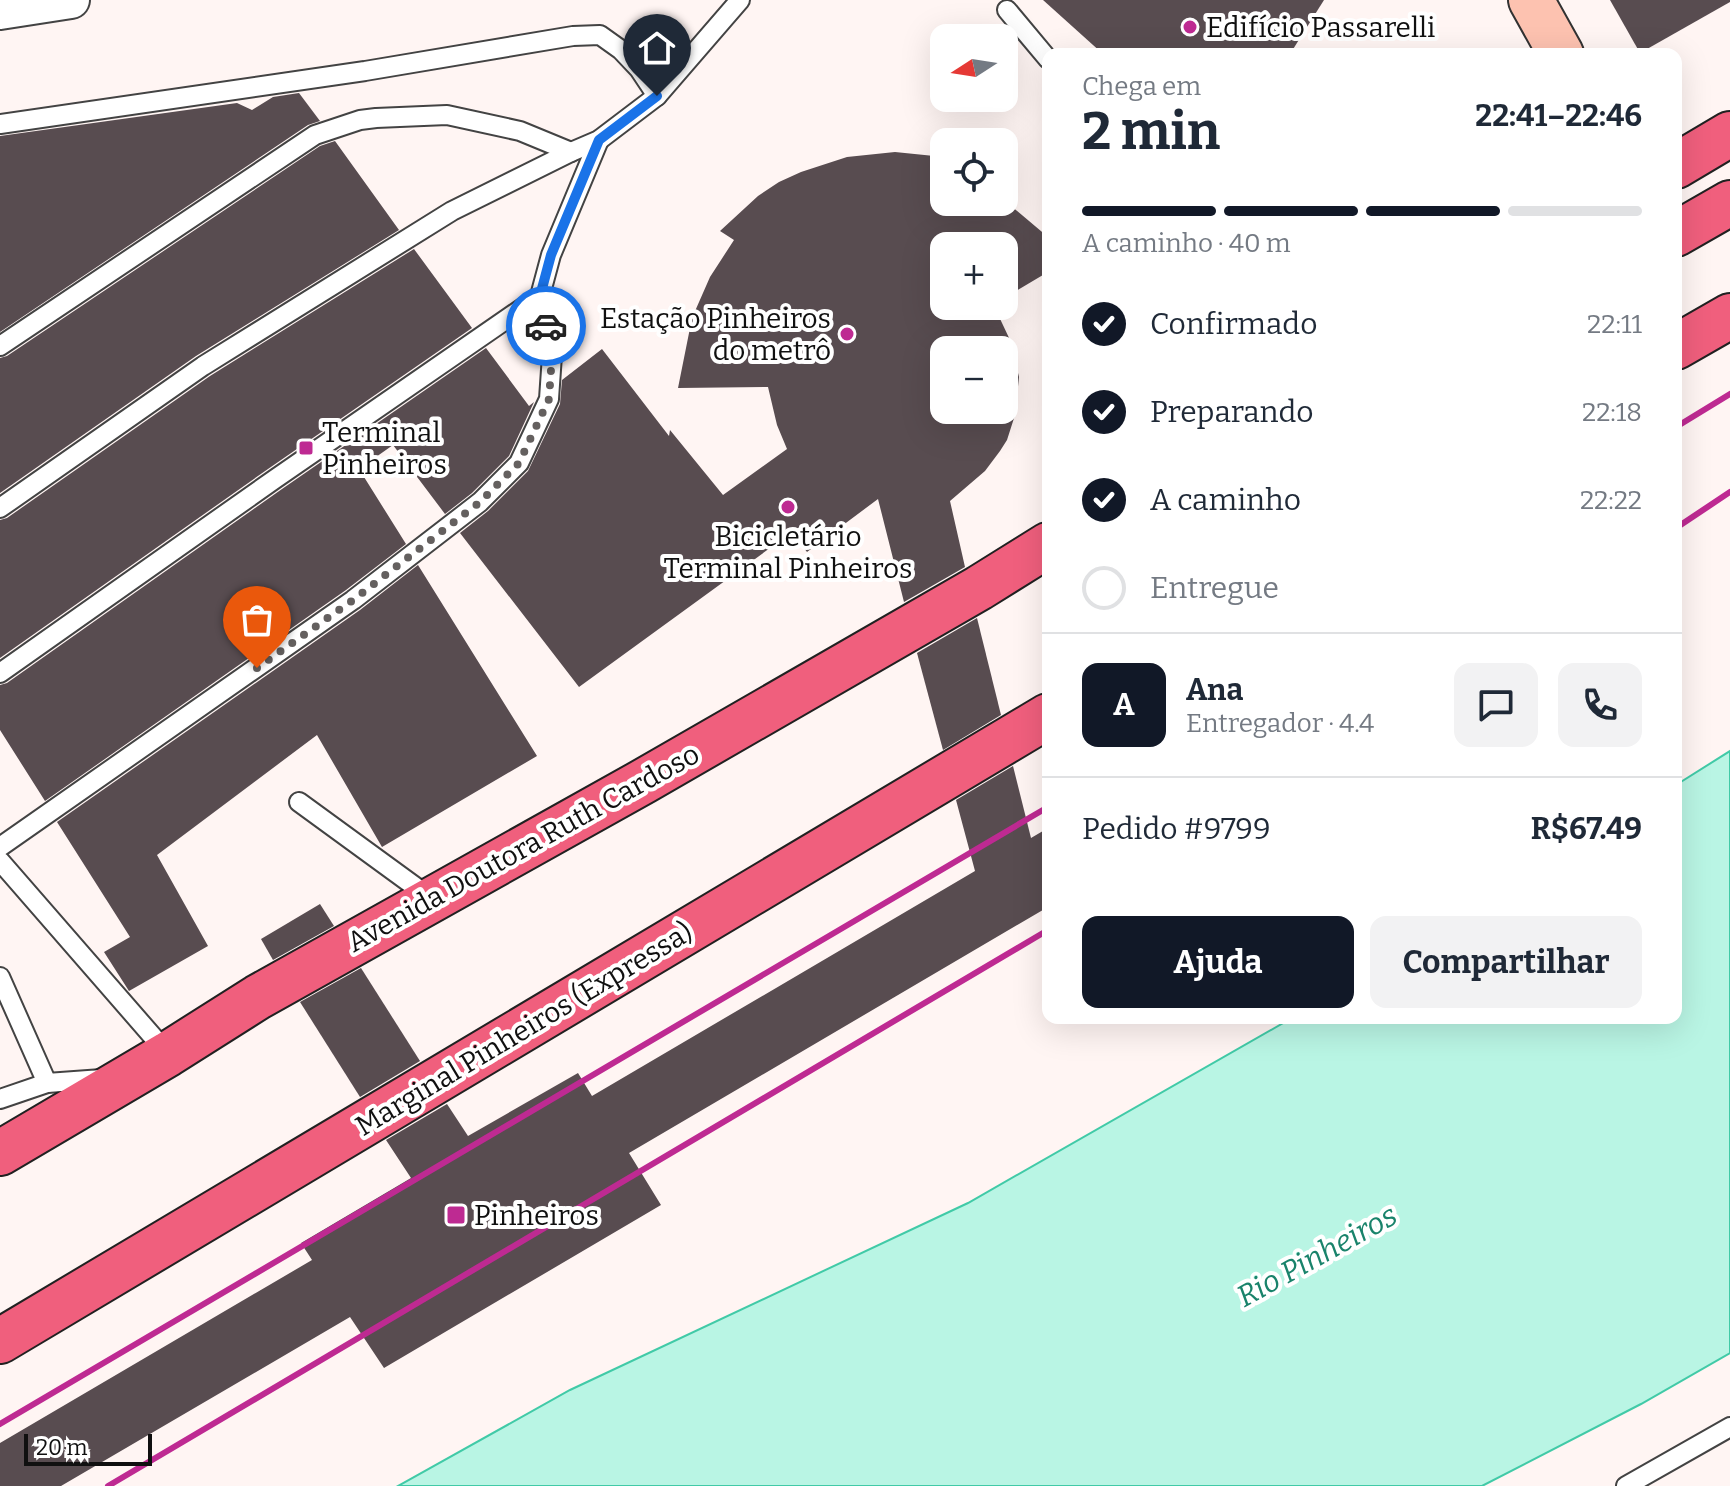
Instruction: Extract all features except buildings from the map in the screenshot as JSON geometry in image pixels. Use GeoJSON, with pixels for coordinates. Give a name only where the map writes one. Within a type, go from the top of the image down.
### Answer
{"type":"FeatureCollection","features":[{"type":"Feature","properties":{"kind":"highway"},"geometry":{"type":"LineString","coordinates":[[1682,162],[1730,134]]}},
{"type":"Feature","properties":{"kind":"highway"},"geometry":{"type":"LineString","coordinates":[[1682,231],[1730,203]]}},
{"type":"Feature","properties":{"kind":"highway"},"geometry":{"type":"LineString","coordinates":[[1682,344],[1730,316]]}},
{"type":"Feature","properties":{"kind":"highway","name":"Avenida Doutora Ruth Cardoso"},"geometry":{"type":"LineString","coordinates":[[0,1153],[258,997],[644,781],[1042,549]]}},
{"type":"Feature","properties":{"kind":"highway","name":"Marginal Pinheiros (Expressa)"},"geometry":{"type":"LineString","coordinates":[[0,1341],[1042,720]]}},
{"type":"Feature","properties":{"kind":"main road"},"geometry":{"type":"LineString","coordinates":[[1531,0],[1558,48]]}},
{"type":"Feature","properties":{"kind":"street"},"geometry":{"type":"LineString","coordinates":[[0,11],[71,0]]}},
{"type":"Feature","properties":{"kind":"lane"},"geometry":{"type":"LineString","coordinates":[[0,508],[216,358],[452,211],[599,140],[657,96],[740,0]]}},
{"type":"Feature","properties":{"kind":"lane"},"geometry":{"type":"LineString","coordinates":[[1007,10],[1042,52]]}},
{"type":"Feature","properties":{"kind":"lane"},"geometry":{"type":"LineString","coordinates":[[0,124],[365,71],[573,36],[600,35],[639,69],[657,96]]}},
{"type":"Feature","properties":{"kind":"lane"},"geometry":{"type":"LineString","coordinates":[[0,346],[315,135],[360,120],[447,115],[520,131],[571,152]]}},
{"type":"Feature","properties":{"kind":"lane"},"geometry":{"type":"LineString","coordinates":[[0,847],[353,600],[480,502],[519,463],[549,399],[552,355],[540,296],[551,255],[599,140]]}},
{"type":"Feature","properties":{"kind":"lane"},"geometry":{"type":"LineString","coordinates":[[0,673],[540,296]]}},
{"type":"Feature","properties":{"kind":"lane"},"geometry":{"type":"LineString","coordinates":[[299,802],[432,899]]}},
{"type":"Feature","properties":{"kind":"lane"},"geometry":{"type":"LineString","coordinates":[[0,861],[168,1054]]}},
{"type":"Feature","properties":{"kind":"lane"},"geometry":{"type":"LineString","coordinates":[[0,977],[47,1083]]}},
{"type":"Feature","properties":{"kind":"lane"},"geometry":{"type":"LineString","coordinates":[[0,1099],[47,1083],[128,1077]]}},
{"type":"Feature","properties":{"kind":"lane"},"geometry":{"type":"LineString","coordinates":[[1626,1486],[1730,1427]]}},
{"type":"Feature","properties":{"kind":"water","name":"Rio Pinheiros"},"geometry":{"type":"Polygon","coordinates":[[[1730,751],[1730,1353],[1641,1404],[1482,1486],[398,1486],[570,1390],[968,1203],[1281,1024],[1682,1024],[1682,781],[1730,751]]]}},
{"type":"Feature","properties":{"kind":"railway"},"geometry":{"type":"LineString","coordinates":[[1682,423],[1730,394]]}},
{"type":"Feature","properties":{"kind":"railway"},"geometry":{"type":"LineString","coordinates":[[1682,524],[1730,492]]}},
{"type":"Feature","properties":{"kind":"railway"},"geometry":{"type":"LineString","coordinates":[[0,1424],[1042,811]]}},
{"type":"Feature","properties":{"kind":"railway"},"geometry":{"type":"LineString","coordinates":[[108,1486],[1042,934]]}},
{"type":"Feature","properties":{"kind":"way so far"},"geometry":{"type":"LineString","coordinates":[[257,668],[353,600],[480,502],[519,463],[549,399],[552,355],[546,326]]}},
{"type":"Feature","properties":{"kind":"place","name":"Edifício Passarelli"},"geometry":{"type":"Point","coordinates":[1190,27]}},
{"type":"Feature","properties":{"kind":"place","name":"Estação Pinheiros do metrô"},"geometry":{"type":"Point","coordinates":[847,334]}},
{"type":"Feature","properties":{"kind":"place","name":"Terminal Pinheiros"},"geometry":{"type":"Point","coordinates":[306,448]}},
{"type":"Feature","properties":{"kind":"place","name":"Bicicletário Terminal Pinheiros"},"geometry":{"type":"Point","coordinates":[788,507]}},
{"type":"Feature","properties":{"kind":"place","name":"Pinheiros"},"geometry":{"type":"Point","coordinates":[456,1215]}},
{"type":"Feature","properties":{"kind":"route"},"geometry":{"type":"LineString","coordinates":[[546,326],[540,296],[551,255],[599,140],[657,96]]}}]}
